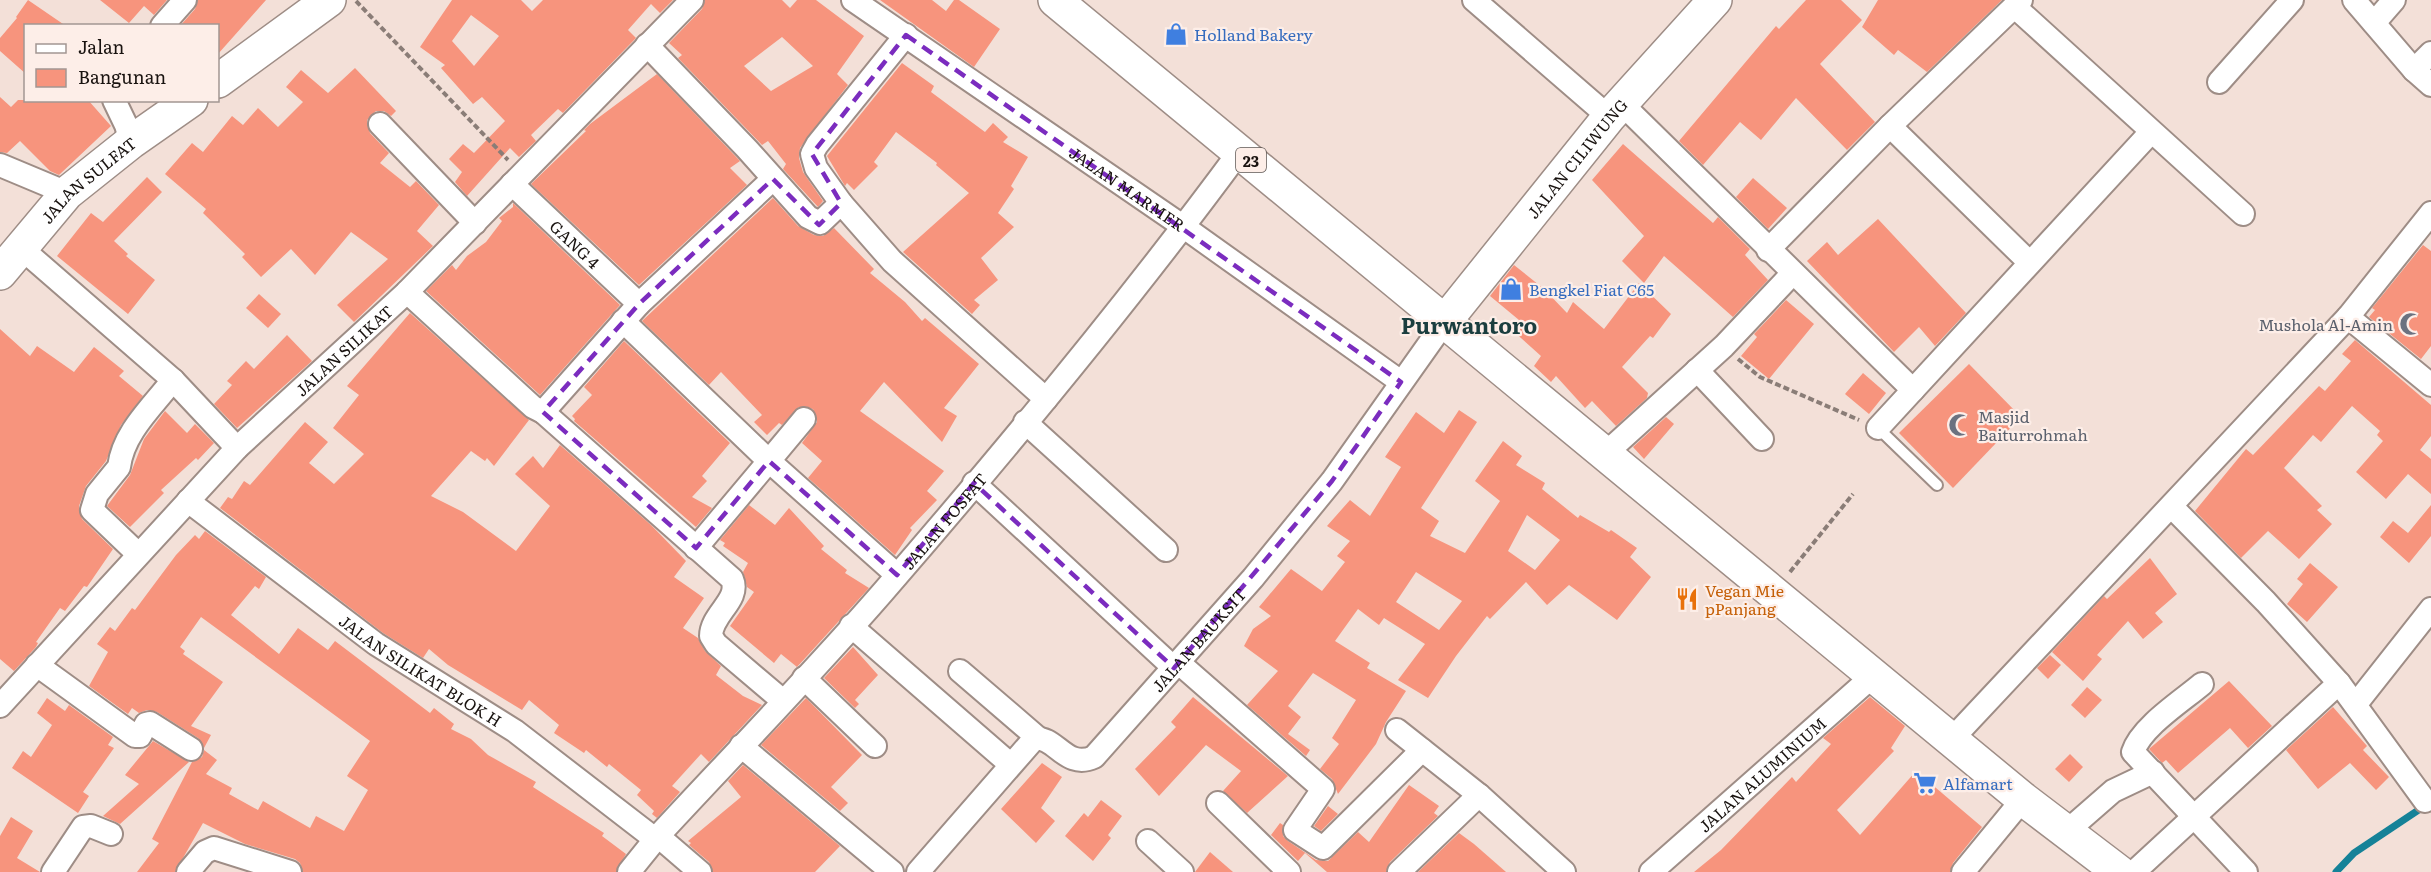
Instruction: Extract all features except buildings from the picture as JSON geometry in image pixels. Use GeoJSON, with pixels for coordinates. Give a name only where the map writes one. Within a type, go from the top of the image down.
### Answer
{"type":"FeatureCollection","features":[{"type":"Feature","properties":{"kind":"main road"},"geometry":{"type":"LineString","coordinates":[[219,80],[329,0]]}},
{"type":"Feature","properties":{"kind":"main road","name":"23"},"geometry":{"type":"LineString","coordinates":[[1055,0],[1446,320],[1773,594],[2023,799],[2120,872]]}},
{"type":"Feature","properties":{"kind":"main road","name":"JALAN CILIWUNG"},"geometry":{"type":"LineString","coordinates":[[1446,320],[1615,110],[1715,0]]}},
{"type":"Feature","properties":{"kind":"main road","name":"JALAN SULFAT"},"geometry":{"type":"LineString","coordinates":[[0,273],[67,193],[131,142],[187,102]]}},
{"type":"Feature","properties":{"kind":"street"},"geometry":{"type":"LineString","coordinates":[[164,24],[185,0]]}},
{"type":"Feature","properties":{"kind":"street","name":"JALAN SILIKAT"},"geometry":{"type":"LineString","coordinates":[[0,706],[237,448],[406,292],[692,0]]}},
{"type":"Feature","properties":{"kind":"street","name":"JALAN MARMER"},"geometry":{"type":"LineString","coordinates":[[853,0],[1184,227],[1401,382]]}},
{"type":"Feature","properties":{"kind":"street"},"geometry":{"type":"LineString","coordinates":[[1474,0],[1615,110],[1768,250],[1913,390]]}},
{"type":"Feature","properties":{"kind":"street"},"geometry":{"type":"LineString","coordinates":[[2219,82],[2292,0]]}},
{"type":"Feature","properties":{"kind":"street"},"geometry":{"type":"LineString","coordinates":[[2354,0],[2423,78]]}},
{"type":"Feature","properties":{"kind":"street"},"geometry":{"type":"LineString","coordinates":[[2374,23],[2394,0]]}},
{"type":"Feature","properties":{"kind":"street"},"geometry":{"type":"LineString","coordinates":[[1768,250],[1890,126],[2018,3],[2151,132],[2243,214]]}},
{"type":"Feature","properties":{"kind":"street"},"geometry":{"type":"LineString","coordinates":[[906,35],[817,145],[812,154],[816,168],[840,203],[892,261],[1046,399]]}},
{"type":"Feature","properties":{"kind":"street"},"geometry":{"type":"LineString","coordinates":[[647,45],[817,223],[820,223],[840,203]]}},
{"type":"Feature","properties":{"kind":"street"},"geometry":{"type":"LineString","coordinates":[[2423,78],[2431,53]]}},
{"type":"Feature","properties":{"kind":"street"},"geometry":{"type":"LineString","coordinates":[[115,102],[131,142]]}},
{"type":"Feature","properties":{"kind":"street"},"geometry":{"type":"LineString","coordinates":[[380,124],[475,223]]}},
{"type":"Feature","properties":{"kind":"street"},"geometry":{"type":"LineString","coordinates":[[1890,126],[2029,262]]}},
{"type":"Feature","properties":{"kind":"street"},"geometry":{"type":"LineString","coordinates":[[1878,428],[2151,132]]}},
{"type":"Feature","properties":{"kind":"street","name":"JALAN FOSFAT"},"geometry":{"type":"LineString","coordinates":[[629,872],[657,838],[897,575],[1046,399],[1184,227],[1240,151]]}},
{"type":"Feature","properties":{"kind":"street"},"geometry":{"type":"LineString","coordinates":[[0,165],[67,193]]}},
{"type":"Feature","properties":{"kind":"street","name":"GANG 4"},"geometry":{"type":"LineString","coordinates":[[517,179],[639,304]]}},
{"type":"Feature","properties":{"kind":"street"},"geometry":{"type":"LineString","coordinates":[[543,412],[639,304],[773,179]]}},
{"type":"Feature","properties":{"kind":"street"},"geometry":{"type":"LineString","coordinates":[[1952,739],[2348,317],[2431,213]]}},
{"type":"Feature","properties":{"kind":"street"},"geometry":{"type":"LineString","coordinates":[[21,248],[173,380],[237,448]]}},
{"type":"Feature","properties":{"kind":"street"},"geometry":{"type":"LineString","coordinates":[[1606,453],[1724,346],[1792,274]]}},
{"type":"Feature","properties":{"kind":"street"},"geometry":{"type":"LineString","coordinates":[[406,292],[533,407],[543,412],[734,582],[733,593],[711,631],[713,640],[783,701]]}},
{"type":"Feature","properties":{"kind":"street"},"geometry":{"type":"LineString","coordinates":[[2348,317],[2431,386]]}},
{"type":"Feature","properties":{"kind":"street","name":"JALAN BAUKSIT"},"geometry":{"type":"LineString","coordinates":[[960,670],[1038,738],[1076,761],[1085,761],[1094,757],[1176,666],[1332,481],[1446,320]]}},
{"type":"Feature","properties":{"kind":"street"},"geometry":{"type":"LineString","coordinates":[[623,321],[769,460],[897,575]]}},
{"type":"Feature","properties":{"kind":"street"},"geometry":{"type":"LineString","coordinates":[[1697,370],[1762,439]]}},
{"type":"Feature","properties":{"kind":"street"},"geometry":{"type":"LineString","coordinates":[[138,554],[92,510],[97,494],[120,467],[119,458],[128,436],[173,380]]}},
{"type":"Feature","properties":{"kind":"street"},"geometry":{"type":"LineString","coordinates":[[696,548],[804,419]]}},
{"type":"Feature","properties":{"kind":"street"},"geometry":{"type":"LineString","coordinates":[[1025,422],[1166,550]]}},
{"type":"Feature","properties":{"kind":"street"},"geometry":{"type":"LineString","coordinates":[[974,483],[1176,666],[1323,789],[1295,830],[1323,848],[1422,750]]}},
{"type":"Feature","properties":{"kind":"street","name":"JALAN SILIKAT BLOK H"},"geometry":{"type":"LineString","coordinates":[[188,501],[367,637],[515,731],[700,872]]}},
{"type":"Feature","properties":{"kind":"street"},"geometry":{"type":"LineString","coordinates":[[2172,507],[2266,602],[2339,684],[2356,704],[2425,801]]}},
{"type":"Feature","properties":{"kind":"street"},"geometry":{"type":"LineString","coordinates":[[2356,704],[2431,609]]}},
{"type":"Feature","properties":{"kind":"street"},"geometry":{"type":"LineString","coordinates":[[851,626],[1010,764]]}},
{"type":"Feature","properties":{"kind":"street"},"geometry":{"type":"LineString","coordinates":[[37,665],[135,736],[140,736],[146,724],[150,723],[191,749]]}},
{"type":"Feature","properties":{"kind":"street","name":"JALAN ALUMINIUM"},"geometry":{"type":"LineString","coordinates":[[1651,872],[1874,675]]}},
{"type":"Feature","properties":{"kind":"street"},"geometry":{"type":"LineString","coordinates":[[804,678],[875,746]]}},
{"type":"Feature","properties":{"kind":"street"},"geometry":{"type":"LineString","coordinates":[[2202,684],[2155,723],[2135,746],[2133,752],[2246,872]]}},
{"type":"Feature","properties":{"kind":"street"},"geometry":{"type":"LineString","coordinates":[[2134,872],[2339,684]]}},
{"type":"Feature","properties":{"kind":"street"},"geometry":{"type":"LineString","coordinates":[[1397,730],[1479,795],[1564,872]]}},
{"type":"Feature","properties":{"kind":"street"},"geometry":{"type":"LineString","coordinates":[[918,872],[1027,745],[1038,738]]}},
{"type":"Feature","properties":{"kind":"street"},"geometry":{"type":"LineString","coordinates":[[741,746],[892,872]]}},
{"type":"Feature","properties":{"kind":"street"},"geometry":{"type":"LineString","coordinates":[[2066,832],[2112,791],[2153,772]]}},
{"type":"Feature","properties":{"kind":"street"},"geometry":{"type":"LineString","coordinates":[[1399,872],[1479,795]]}},
{"type":"Feature","properties":{"kind":"street"},"geometry":{"type":"LineString","coordinates":[[1963,872],[2023,799]]}},
{"type":"Feature","properties":{"kind":"street"},"geometry":{"type":"LineString","coordinates":[[1218,803],[1288,872]]}},
{"type":"Feature","properties":{"kind":"street"},"geometry":{"type":"LineString","coordinates":[[53,872],[83,827],[91,826],[111,834]]}},
{"type":"Feature","properties":{"kind":"street"},"geometry":{"type":"LineString","coordinates":[[1148,841],[1182,872]]}},
{"type":"Feature","properties":{"kind":"street"},"geometry":{"type":"LineString","coordinates":[[188,872],[204,852],[214,848],[290,872]]}},
{"type":"Feature","properties":{"kind":"lane"},"geometry":{"type":"LineString","coordinates":[[1878,428],[1937,485]]}},
{"type":"Feature","properties":{"kind":"path"},"geometry":{"type":"LineString","coordinates":[[355,0],[517,179]]}},
{"type":"Feature","properties":{"kind":"path"},"geometry":{"type":"LineString","coordinates":[[1724,346],[1760,377],[1878,428]]}},
{"type":"Feature","properties":{"kind":"path"},"geometry":{"type":"LineString","coordinates":[[1773,594],[1853,494]]}},
{"type":"Feature","properties":{"kind":"highlighted area"},"geometry":{"type":"Polygon","coordinates":[[[906,35],[1401,382],[1332,481],[1174,668],[974,483],[897,575],[769,461],[696,548],[543,412],[639,304],[773,179],[819,225],[841,203],[812,154],[906,35]]]}},
{"type":"Feature","properties":{"kind":"waterway"},"geometry":{"type":"LineString","coordinates":[[2336,872],[2354,853],[2426,805]]}},
{"type":"Feature","properties":{"kind":"place","name":"Holland Bakery"},"geometry":{"type":"Point","coordinates":[1176,34]}},
{"type":"Feature","properties":{"kind":"place","name":"Bengkel Fiat C65"},"geometry":{"type":"Point","coordinates":[1511,289]}},
{"type":"Feature","properties":{"kind":"place","name":"Mushola Al-Amin"},"geometry":{"type":"Point","coordinates":[2411,324]}},
{"type":"Feature","properties":{"kind":"place","name":"Masjid Baiturrohmah"},"geometry":{"type":"Point","coordinates":[1960,425]}},
{"type":"Feature","properties":{"kind":"place","name":"Vegan Mie pPanjang"},"geometry":{"type":"Point","coordinates":[1687,599]}},
{"type":"Feature","properties":{"kind":"place","name":"Alfamart"},"geometry":{"type":"Point","coordinates":[1925,783]}},
{"type":"Feature","properties":{"kind":"district","name":"Purwantoro"},"geometry":{"type":"Point","coordinates":[1469,324]}}]}
